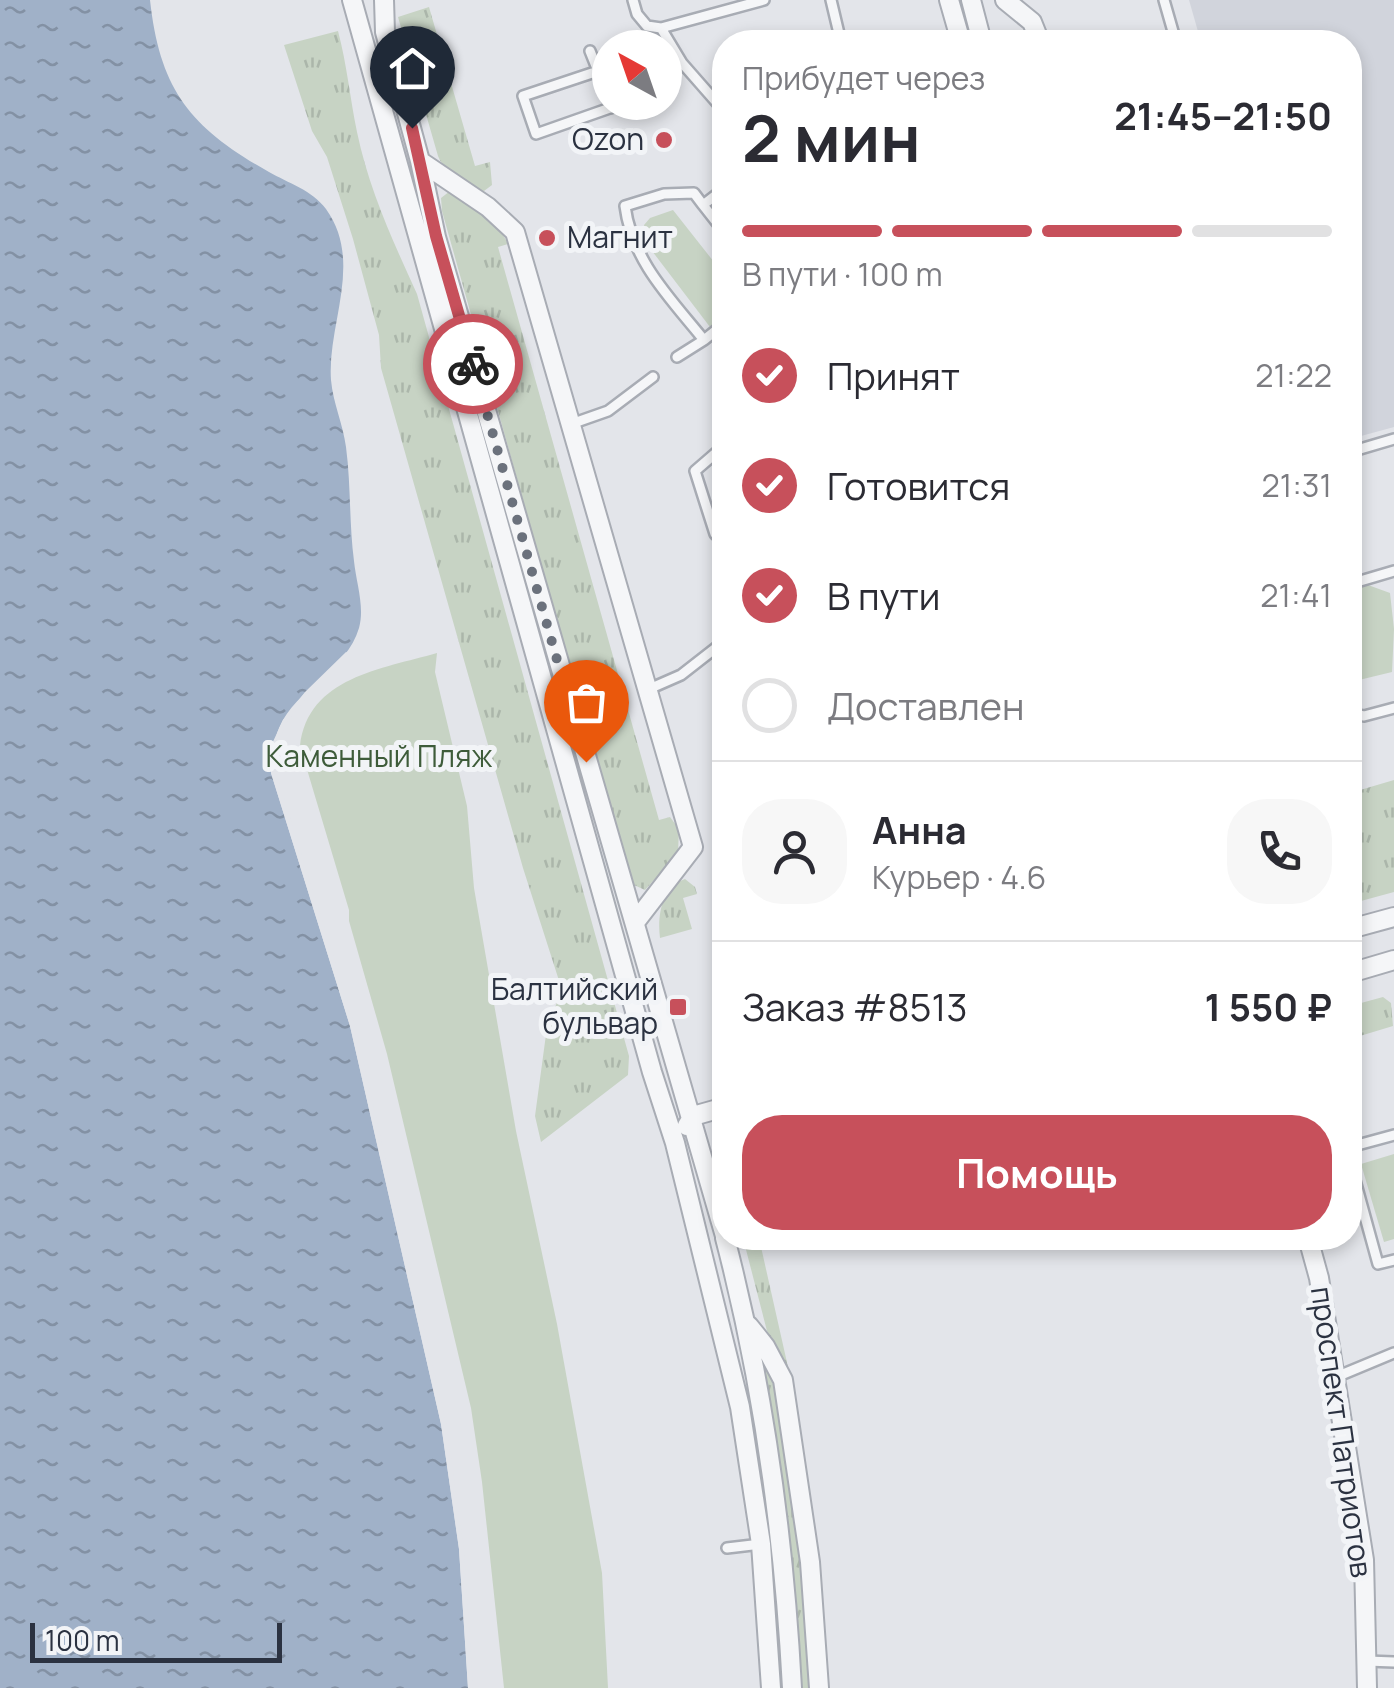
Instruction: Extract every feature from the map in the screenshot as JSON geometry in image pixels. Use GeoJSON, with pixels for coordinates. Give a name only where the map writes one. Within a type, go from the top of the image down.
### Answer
{"type":"FeatureCollection","features":[{"type":"Feature","properties":{"kind":"street"},"geometry":{"type":"LineString","coordinates":[[352,0],[638,1024],[675,1143],[740,1407],[761,1544],[771,1688]]}},
{"type":"Feature","properties":{"kind":"street"},"geometry":{"type":"LineString","coordinates":[[384,0],[385,32],[447,274],[618,874],[636,921],[712,1187]]}},
{"type":"Feature","properties":{"kind":"street"},"geometry":{"type":"LineString","coordinates":[[949,0],[958,30]]}},
{"type":"Feature","properties":{"kind":"street"},"geometry":{"type":"LineString","coordinates":[[971,0],[979,30]]}},
{"type":"Feature","properties":{"kind":"street"},"geometry":{"type":"LineString","coordinates":[[1005,0],[1022,11],[1035,30]]}},
{"type":"Feature","properties":{"kind":"street"},"geometry":{"type":"LineString","coordinates":[[420,161],[488,207],[515,232],[694,848],[636,921]]}},
{"type":"Feature","properties":{"kind":"street"},"geometry":{"type":"LineString","coordinates":[[1362,925],[1390,916]]}},
{"type":"Feature","properties":{"kind":"street"},"geometry":{"type":"LineString","coordinates":[[1362,969],[1394,960]]}},
{"type":"Feature","properties":{"kind":"street"},"geometry":{"type":"LineString","coordinates":[[675,1143],[693,1116],[712,1111]]}},
{"type":"Feature","properties":{"kind":"street"},"geometry":{"type":"LineString","coordinates":[[675,1143],[704,1156],[712,1154]]}},
{"type":"Feature","properties":{"kind":"street"},"geometry":{"type":"LineString","coordinates":[[728,1250],[748,1324],[782,1554],[792,1688]]}},
{"type":"Feature","properties":{"kind":"street","name":"проспект Патриотов"},"geometry":{"type":"LineString","coordinates":[[1311,1250],[1364,1560],[1368,1688]]}},
{"type":"Feature","properties":{"kind":"street"},"geometry":{"type":"LineString","coordinates":[[748,1324],[783,1380],[810,1562],[819,1688]]}},
{"type":"Feature","properties":{"kind":"lane"},"geometry":{"type":"LineString","coordinates":[[633,0],[637,14],[647,26],[661,28],[764,0]]}},
{"type":"Feature","properties":{"kind":"lane"},"geometry":{"type":"LineString","coordinates":[[831,0],[838,30]]}},
{"type":"Feature","properties":{"kind":"lane"},"geometry":{"type":"LineString","coordinates":[[1164,0],[1173,30]]}},
{"type":"Feature","properties":{"kind":"lane"},"geometry":{"type":"LineString","coordinates":[[590,51],[592,56]]}},
{"type":"Feature","properties":{"kind":"lane"},"geometry":{"type":"LineString","coordinates":[[682,64],[712,97]]}},
{"type":"Feature","properties":{"kind":"lane"},"geometry":{"type":"LineString","coordinates":[[592,73],[523,96],[536,134],[592,115]]}},
{"type":"Feature","properties":{"kind":"lane"},"geometry":{"type":"LineString","coordinates":[[704,340],[648,271],[628,229],[626,206],[664,194],[694,193],[712,216]]}},
{"type":"Feature","properties":{"kind":"lane"},"geometry":{"type":"LineString","coordinates":[[704,205],[712,199]]}},
{"type":"Feature","properties":{"kind":"lane"},"geometry":{"type":"LineString","coordinates":[[677,357],[712,334]]}},
{"type":"Feature","properties":{"kind":"lane"},"geometry":{"type":"LineString","coordinates":[[571,424],[608,412],[654,377]]}},
{"type":"Feature","properties":{"kind":"lane"},"geometry":{"type":"LineString","coordinates":[[1362,448],[1394,439]]}},
{"type":"Feature","properties":{"kind":"lane"},"geometry":{"type":"LineString","coordinates":[[712,456],[695,471],[712,525]]}},
{"type":"Feature","properties":{"kind":"lane"},"geometry":{"type":"LineString","coordinates":[[1362,581],[1394,572]]}},
{"type":"Feature","properties":{"kind":"lane"},"geometry":{"type":"LineString","coordinates":[[648,690],[681,675],[712,652]]}},
{"type":"Feature","properties":{"kind":"lane"},"geometry":{"type":"LineString","coordinates":[[1362,716],[1394,708]]}},
{"type":"Feature","properties":{"kind":"lane"},"geometry":{"type":"LineString","coordinates":[[1362,1144],[1394,1135]]}},
{"type":"Feature","properties":{"kind":"lane"},"geometry":{"type":"LineString","coordinates":[[1362,1206],[1378,1264],[1394,1260]]}},
{"type":"Feature","properties":{"kind":"lane"},"geometry":{"type":"LineString","coordinates":[[1335,1377],[1394,1353]]}},
{"type":"Feature","properties":{"kind":"lane"},"geometry":{"type":"LineString","coordinates":[[727,1548],[761,1544]]}},
{"type":"Feature","properties":{"kind":"lane"},"geometry":{"type":"LineString","coordinates":[[1367,1661],[1394,1662]]}},
{"type":"Feature","properties":{"kind":"shaded area"},"geometry":{"type":"Polygon","coordinates":[[[1189,0],[1394,0],[1394,427],[1362,436],[1362,30],[1198,30],[1189,0]]]}},
{"type":"Feature","properties":{"kind":"green space"},"geometry":{"type":"Polygon","coordinates":[[[429,7],[475,166],[490,162],[492,185],[484,191],[457,178],[438,156],[398,17],[429,7]]]}},
{"type":"Feature","properties":{"kind":"green space"},"geometry":{"type":"Polygon","coordinates":[[[338,31],[362,153],[382,215],[417,294],[629,1056],[628,1075],[541,1142],[535,1116],[547,1027],[562,990],[523,868],[381,368],[379,335],[353,239],[284,45],[338,31]]]}},
{"type":"Feature","properties":{"kind":"green space"},"geometry":{"type":"Polygon","coordinates":[[[450,191],[491,220],[508,244],[498,247],[659,820],[670,817],[679,829],[678,853],[645,890],[634,885],[628,875],[442,211],[441,198],[450,191]]]}},
{"type":"Feature","properties":{"kind":"green space"},"geometry":{"type":"Polygon","coordinates":[[[673,210],[712,260],[710,327],[649,247],[644,225],[650,218],[673,210]]]}},
{"type":"Feature","properties":{"kind":"green space"},"geometry":{"type":"Polygon","coordinates":[[[1362,587],[1390,593],[1394,629],[1392,672],[1362,679],[1362,587]]]}},
{"type":"Feature","properties":{"kind":"green space","name":"Каменный Пляж"},"geometry":{"type":"Polygon","coordinates":[[[437,653],[435,672],[467,806],[474,888],[516,1131],[557,1324],[602,1573],[608,1688],[504,1688],[471,1408],[387,1054],[300,746],[306,723],[332,690],[372,671],[437,653]]]}},
{"type":"Feature","properties":{"kind":"green space"},"geometry":{"type":"Polygon","coordinates":[[[1394,780],[1394,892],[1362,901],[1362,789],[1394,780]]]}},
{"type":"Feature","properties":{"kind":"green space"},"geometry":{"type":"Polygon","coordinates":[[[685,879],[697,894],[683,898],[692,929],[660,938],[659,920],[666,895],[685,879]]]}},
{"type":"Feature","properties":{"kind":"green space"},"geometry":{"type":"Polygon","coordinates":[[[1383,997],[1391,1003],[1393,1026],[1362,1035],[1362,1003],[1383,997]]]}},
{"type":"Feature","properties":{"kind":"green space"},"geometry":{"type":"Polygon","coordinates":[[[1394,1154],[1394,1239],[1384,1242],[1362,1164],[1394,1154]]]}},
{"type":"Feature","properties":{"kind":"green space"},"geometry":{"type":"Polygon","coordinates":[[[746,1250],[762,1250],[788,1367],[767,1331],[746,1250]]]}},
{"type":"Feature","properties":{"kind":"green space"},"geometry":{"type":"Polygon","coordinates":[[[764,1368],[774,1386],[790,1466],[810,1688],[801,1688],[793,1564],[764,1368]]]}},
{"type":"Feature","properties":{"kind":"water"},"geometry":{"type":"Polygon","coordinates":[[[0,0],[150,0],[162,59],[184,104],[242,156],[314,197],[337,229],[343,272],[331,380],[346,447],[361,620],[344,656],[287,714],[276,739],[271,773],[350,1026],[441,1424],[459,1549],[468,1688],[0,1688],[0,0]]]}},
{"type":"Feature","properties":{"kind":"pier"},"geometry":{"type":"Polygon","coordinates":[[[346,652],[350,654],[287,722],[276,747],[276,772],[355,1025],[446,1423],[464,1548],[473,1688],[468,1688],[459,1549],[441,1424],[350,1026],[271,773],[271,746],[283,720],[346,652]]]}},
{"type":"Feature","properties":{"kind":"way so far"},"geometry":{"type":"LineString","coordinates":[[473,364],[586,762]]}},
{"type":"Feature","properties":{"kind":"place","name":"Ozon"},"geometry":{"type":"Point","coordinates":[664,140]}},
{"type":"Feature","properties":{"kind":"place","name":"Магнит"},"geometry":{"type":"Point","coordinates":[547,238]}},
{"type":"Feature","properties":{"kind":"place","name":"Балтийский бульвар"},"geometry":{"type":"Point","coordinates":[678,1007]}},
{"type":"Feature","properties":{"kind":"route"},"geometry":{"type":"LineString","coordinates":[[412,128],[436,236],[473,364]]}}]}
